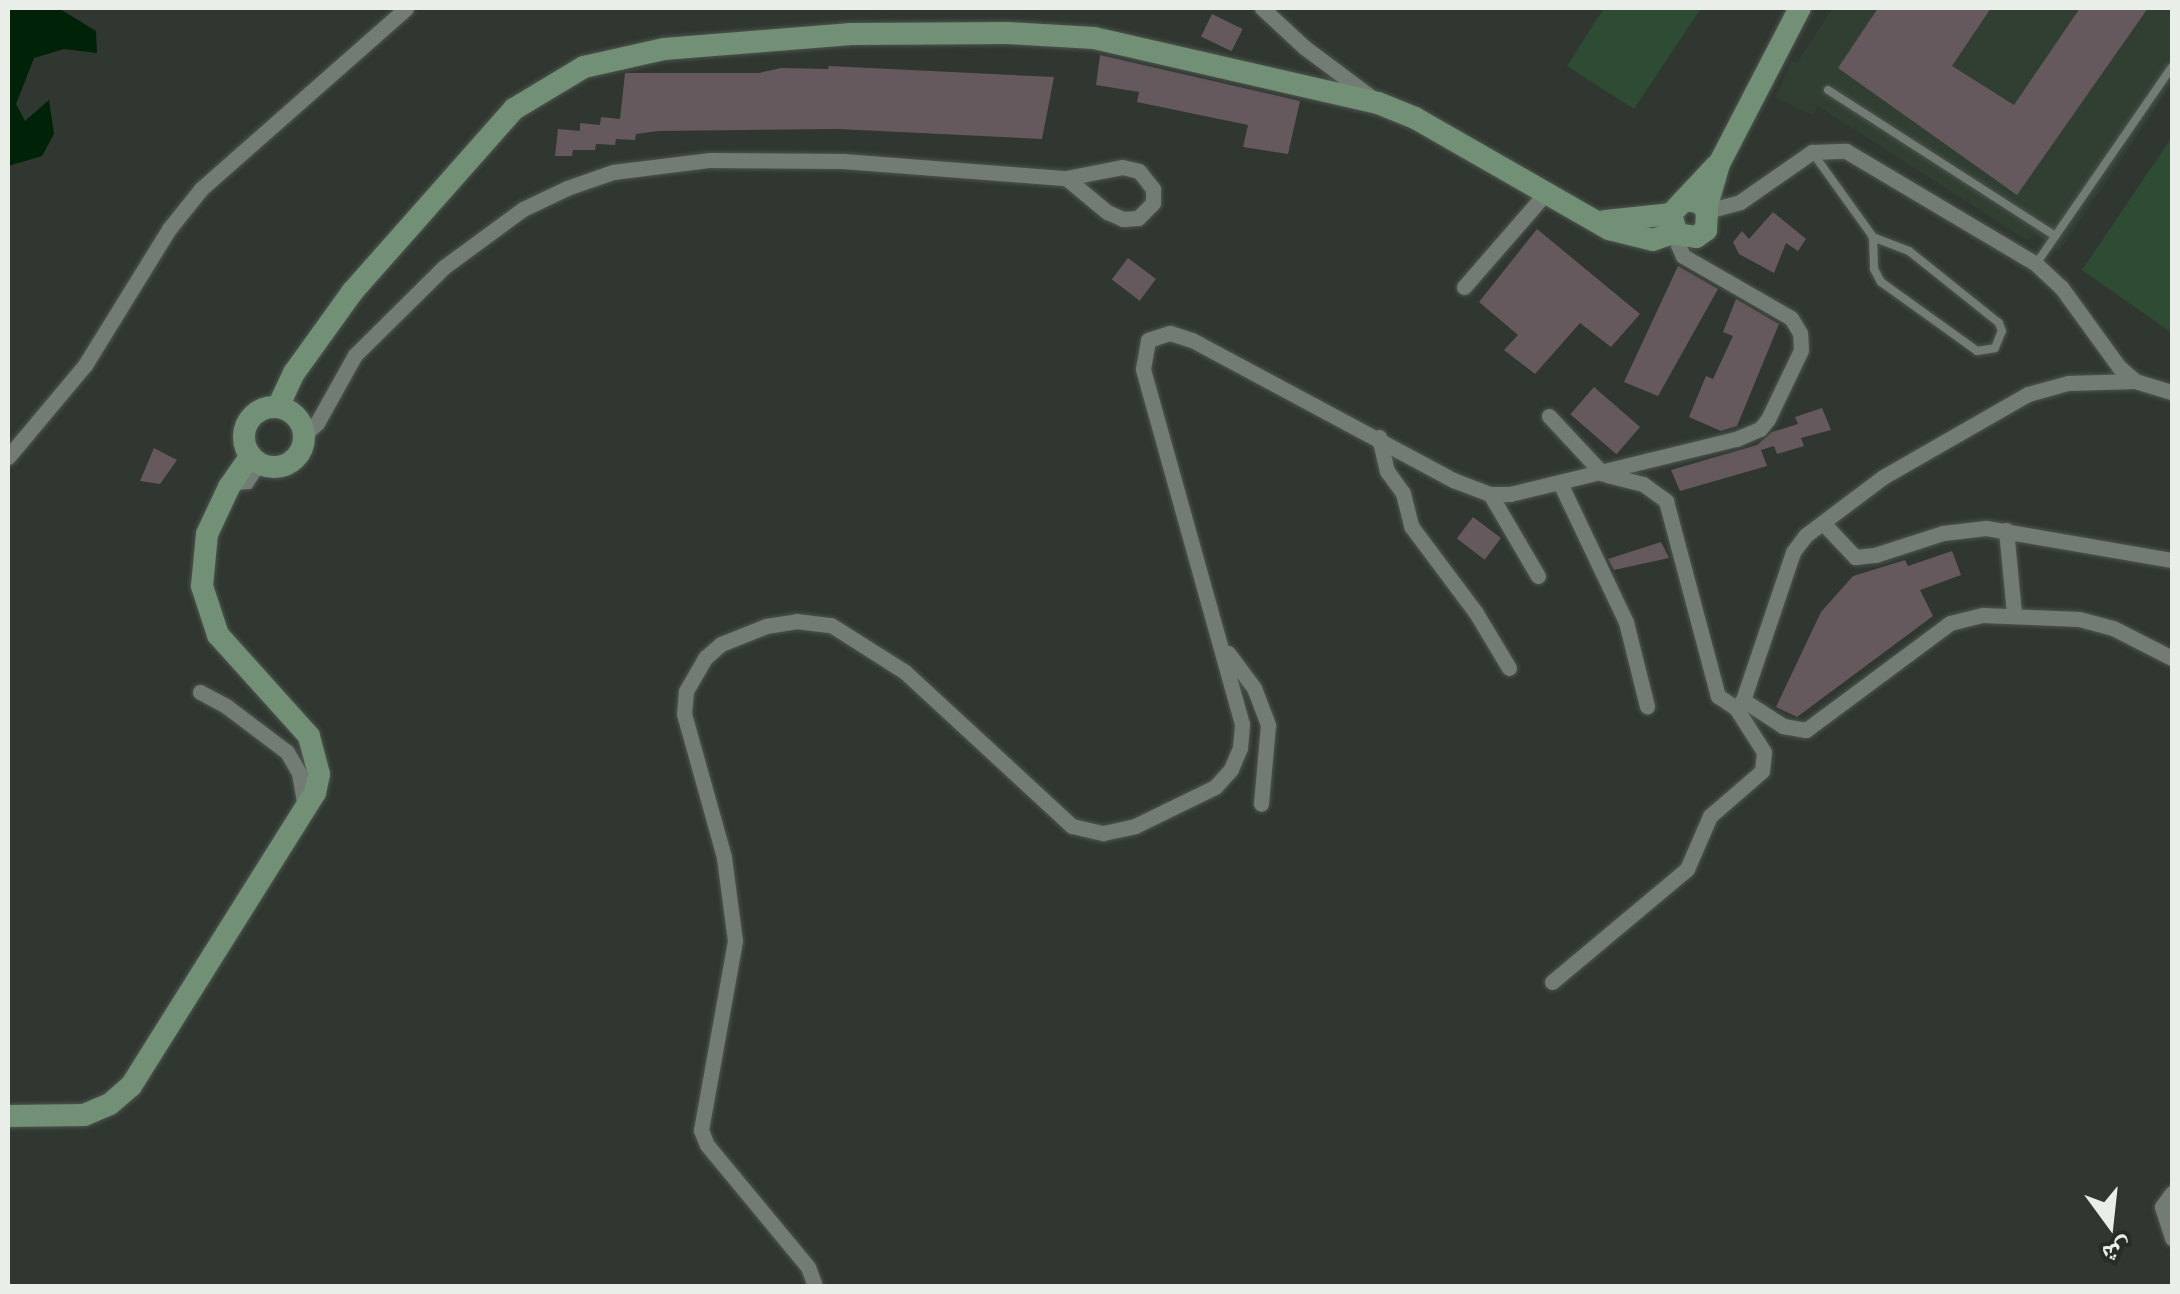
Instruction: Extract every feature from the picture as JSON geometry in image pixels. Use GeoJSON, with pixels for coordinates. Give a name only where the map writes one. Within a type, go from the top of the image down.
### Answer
{"type":"FeatureCollection","features":[{"type":"Feature","properties":{"kind":"main road"},"geometry":{"type":"LineString","coordinates":[[248,468],[290,462],[295,416],[352,290],[495,128],[548,86],[623,55],[851,34],[1051,34],[1137,47],[1378,102],[1415,118],[1595,221],[1688,217],[1800,8]]}},
{"type":"Feature","properties":{"kind":"main road"},"geometry":{"type":"LineString","coordinates":[[8,1116],[84,1115],[110,1104],[131,1086],[306,811],[319,774],[308,736],[218,635],[204,599],[202,560],[248,468],[246,425],[259,411],[295,416]]}},
{"type":"Feature","properties":{"kind":"street"},"geometry":{"type":"LineString","coordinates":[[8,457],[78,375],[169,229],[201,189],[406,8]]}},
{"type":"Feature","properties":{"kind":"street"},"geometry":{"type":"LineString","coordinates":[[1262,8],[1304,47],[1378,102]]}},
{"type":"Feature","properties":{"kind":"street"},"geometry":{"type":"LineString","coordinates":[[815,1286],[808,1267],[707,1145],[701,1130],[736,941],[724,857],[684,714],[686,691],[694,673],[720,644],[742,633],[796,620],[831,625],[905,672],[1072,826],[1103,832],[1135,826],[1215,787],[1231,769],[1240,748],[1242,724],[1143,369],[1148,340],[1170,333],[1192,340],[1453,480],[1490,494],[1604,474],[1664,458],[1760,429],[1801,350],[1800,333],[1790,318],[1683,256],[1678,246],[1688,217],[1740,202],[1812,152],[1846,151],[2036,264],[2060,287],[2106,352],[2135,381]]}},
{"type":"Feature","properties":{"kind":"street"},"geometry":{"type":"LineString","coordinates":[[295,416],[457,257],[523,209],[613,172],[710,160],[824,161],[1066,178],[1131,168],[1151,182],[1152,203],[1138,218],[1123,219],[1107,212],[1066,178]]}},
{"type":"Feature","properties":{"kind":"street"},"geometry":{"type":"LineString","coordinates":[[1464,287],[1544,195]]}},
{"type":"Feature","properties":{"kind":"street"},"geometry":{"type":"LineString","coordinates":[[1552,982],[1687,869],[1710,816],[1762,771],[1764,752],[1740,704],[1793,552],[1823,522],[1883,477],[2028,394],[2068,383],[2135,381],[2172,392]]}},
{"type":"Feature","properties":{"kind":"street"},"geometry":{"type":"LineString","coordinates":[[1549,416],[1604,474],[1643,484],[1661,494]]}},
{"type":"Feature","properties":{"kind":"street"},"geometry":{"type":"LineString","coordinates":[[1378,437],[1388,471],[1403,493],[1410,526],[1476,613],[1509,668]]}},
{"type":"Feature","properties":{"kind":"street"},"geometry":{"type":"LineString","coordinates":[[1664,458],[1655,468],[1678,534],[1718,696],[1783,726],[1806,730],[1950,623],[2014,613],[2079,619],[2113,628],[2172,658]]}},
{"type":"Feature","properties":{"kind":"street"},"geometry":{"type":"LineString","coordinates":[[1560,483],[1626,622],[1647,706]]}},
{"type":"Feature","properties":{"kind":"street"},"geometry":{"type":"LineString","coordinates":[[1490,494],[1538,576]]}},
{"type":"Feature","properties":{"kind":"street"},"geometry":{"type":"LineString","coordinates":[[1823,522],[1846,552],[1865,558],[1943,533],[2006,530],[2172,560]]}},
{"type":"Feature","properties":{"kind":"street"},"geometry":{"type":"LineString","coordinates":[[2006,530],[2014,613]]}},
{"type":"Feature","properties":{"kind":"street"},"geometry":{"type":"LineString","coordinates":[[1220,642],[1254,688],[1268,725],[1262,804]]}},
{"type":"Feature","properties":{"kind":"street"},"geometry":{"type":"LineString","coordinates":[[200,692],[226,706],[286,752],[298,774],[306,811]]}},
{"type":"Feature","properties":{"kind":"street"},"geometry":{"type":"LineString","coordinates":[[2172,1193],[2162,1207],[2172,1238]]}},
{"type":"Feature","properties":{"kind":"lane"},"geometry":{"type":"LineString","coordinates":[[2036,264],[2172,67]]}},
{"type":"Feature","properties":{"kind":"lane"},"geometry":{"type":"LineString","coordinates":[[1828,90],[2055,236]]}},
{"type":"Feature","properties":{"kind":"lane"},"geometry":{"type":"LineString","coordinates":[[1812,152],[1873,237],[1874,269],[1887,288],[1978,351],[1995,348],[2002,332],[1999,323],[1909,250],[1873,237]]}},
{"type":"Feature","properties":{"kind":"shaded area"},"geometry":{"type":"Polygon","coordinates":[[[8,8],[60,9],[96,31],[97,53],[64,49],[34,58],[16,104],[25,121],[49,100],[54,134],[42,156],[8,166],[8,8]]]}},
{"type":"Feature","properties":{"kind":"shaded area"},"geometry":{"type":"Polygon","coordinates":[[[1604,8],[1701,8],[1634,109],[1567,66],[1604,8]]]}},
{"type":"Feature","properties":{"kind":"shaded area"},"geometry":{"type":"Polygon","coordinates":[[[1833,8],[2172,8],[2172,84],[2059,252],[2035,234],[2028,241],[1818,106],[1812,115],[1775,97],[1791,61],[1797,63],[1833,8]]]}},
{"type":"Feature","properties":{"kind":"shaded area"},"geometry":{"type":"Polygon","coordinates":[[[2172,137],[2172,333],[2082,270],[2172,137]]]}},
{"type":"Feature","properties":{"kind":"building"},"geometry":{"type":"Polygon","coordinates":[[[1878,8],[1991,8],[1952,66],[2014,105],[2080,8],[2148,8],[2017,195],[1838,68],[1878,8]]]}},
{"type":"Feature","properties":{"kind":"building"},"geometry":{"type":"Polygon","coordinates":[[[1212,14],[1243,29],[1232,51],[1201,36],[1212,14]]]}},
{"type":"Feature","properties":{"kind":"building"},"geometry":{"type":"Polygon","coordinates":[[[1100,55],[1300,101],[1288,154],[1243,147],[1248,125],[1137,102],[1139,92],[1096,85],[1100,55]]]}},
{"type":"Feature","properties":{"kind":"building"},"geometry":{"type":"Polygon","coordinates":[[[829,66],[1054,77],[1042,139],[838,129],[658,131],[636,134],[635,140],[616,139],[615,145],[596,144],[595,150],[573,150],[572,156],[555,156],[558,129],[580,131],[580,123],[600,125],[601,117],[620,119],[625,73],[759,73],[829,66]]]}},
{"type":"Feature","properties":{"kind":"building"},"geometry":{"type":"Polygon","coordinates":[[[1773,212],[1806,239],[1798,251],[1786,243],[1774,273],[1739,254],[1733,242],[1742,231],[1749,239],[1773,212]]]}},
{"type":"Feature","properties":{"kind":"building"},"geometry":{"type":"Polygon","coordinates":[[[1537,229],[1640,314],[1611,347],[1580,323],[1535,374],[1504,350],[1518,335],[1479,302],[1537,229]]]}},
{"type":"Feature","properties":{"kind":"building"},"geometry":{"type":"Polygon","coordinates":[[[1128,258],[1156,279],[1140,301],[1112,280],[1128,258]]]}},
{"type":"Feature","properties":{"kind":"building"},"geometry":{"type":"Polygon","coordinates":[[[1678,266],[1718,289],[1658,396],[1624,382],[1678,266]]]}},
{"type":"Feature","properties":{"kind":"building"},"geometry":{"type":"Polygon","coordinates":[[[1736,299],[1779,324],[1737,426],[1721,431],[1689,417],[1706,376],[1713,379],[1733,336],[1723,332],[1736,299]]]}},
{"type":"Feature","properties":{"kind":"building"},"geometry":{"type":"Polygon","coordinates":[[[1594,387],[1640,427],[1616,454],[1570,414],[1594,387]]]}},
{"type":"Feature","properties":{"kind":"building"},"geometry":{"type":"Polygon","coordinates":[[[1822,408],[1831,430],[1801,438],[1804,446],[1777,454],[1774,446],[1761,450],[1767,466],[1680,491],[1671,470],[1757,445],[1772,432],[1798,424],[1795,417],[1822,408]]]}},
{"type":"Feature","properties":{"kind":"building"},"geometry":{"type":"Polygon","coordinates":[[[154,448],[177,460],[160,484],[140,481],[154,448]]]}},
{"type":"Feature","properties":{"kind":"building"},"geometry":{"type":"Polygon","coordinates":[[[1473,517],[1501,538],[1485,560],[1457,539],[1473,517]]]}},
{"type":"Feature","properties":{"kind":"building"},"geometry":{"type":"Polygon","coordinates":[[[1661,542],[1669,558],[1614,570],[1608,559],[1661,542]]]}},
{"type":"Feature","properties":{"kind":"building"},"geometry":{"type":"Polygon","coordinates":[[[1952,551],[1961,575],[1920,590],[1933,616],[1797,717],[1776,707],[1821,612],[1853,576],[1905,560],[1908,566],[1952,551]]]}}]}
